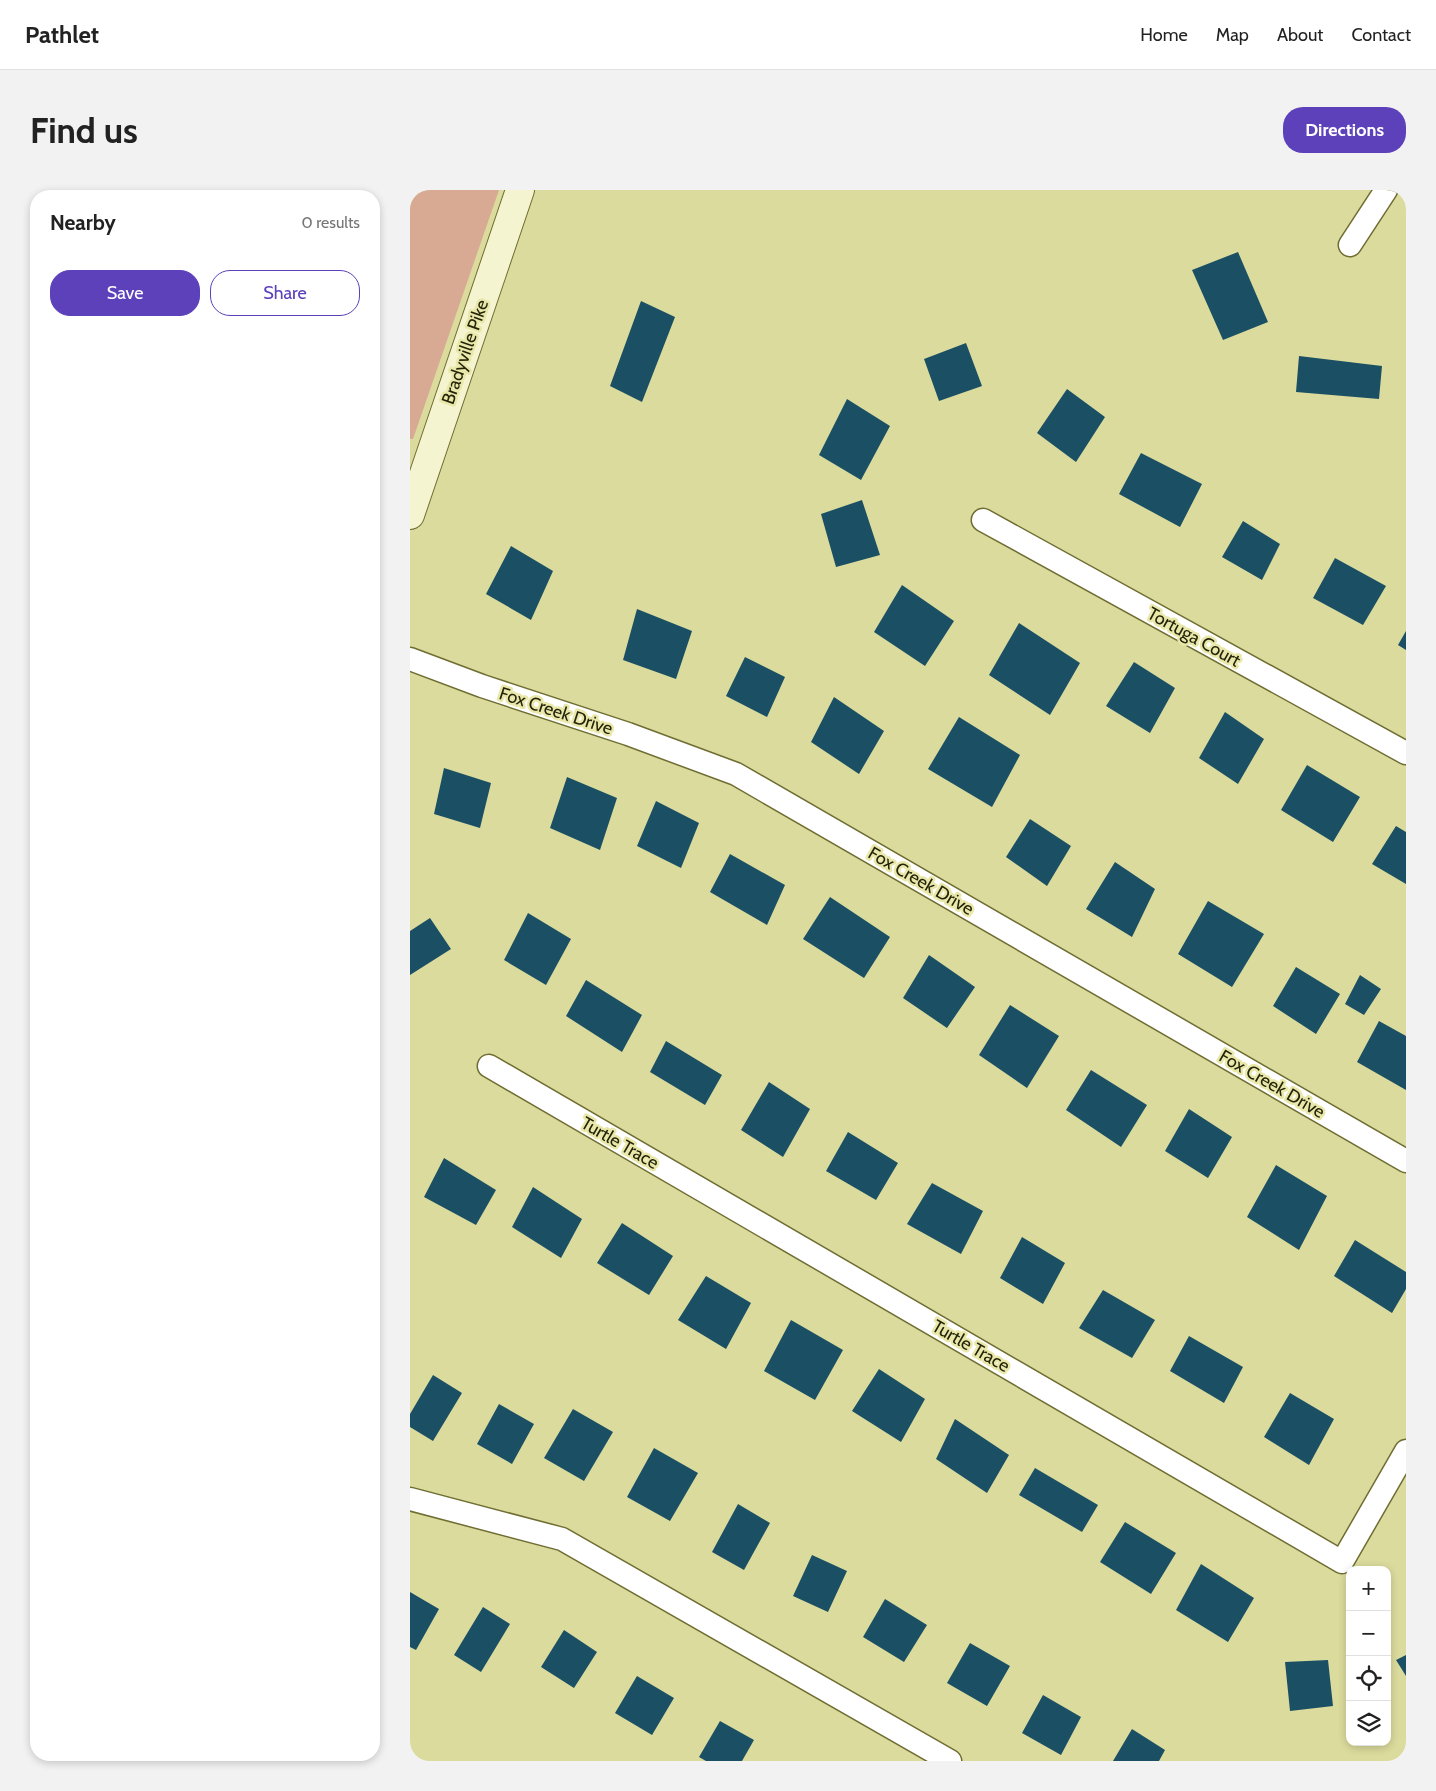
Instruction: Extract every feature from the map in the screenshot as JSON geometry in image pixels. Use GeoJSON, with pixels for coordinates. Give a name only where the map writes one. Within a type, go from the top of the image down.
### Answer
{"type":"FeatureCollection","features":[{"type":"Feature","properties":{"kind":"main road","name":"Bradyville Pike"},"geometry":{"type":"LineString","coordinates":[[410,515],[520,190]]}},
{"type":"Feature","properties":{"kind":"street"},"geometry":{"type":"LineString","coordinates":[[1350,245],[1386,190]]}},
{"type":"Feature","properties":{"kind":"street","name":"Tortuga Court"},"geometry":{"type":"LineString","coordinates":[[983,520],[1406,753]]}},
{"type":"Feature","properties":{"kind":"street","name":"Fox Creek Drive"},"geometry":{"type":"LineString","coordinates":[[410,659],[482,686],[628,734],[736,774],[1406,1161]]}},
{"type":"Feature","properties":{"kind":"street","name":"Turtle Trace"},"geometry":{"type":"LineString","coordinates":[[488,1066],[1342,1562],[1406,1450]]}},
{"type":"Feature","properties":{"kind":"street"},"geometry":{"type":"LineString","coordinates":[[410,1499],[562,1539],[950,1761]]}},
{"type":"Feature","properties":{"kind":"shaded area"},"geometry":{"type":"Polygon","coordinates":[[[410,190],[499,190],[413,439],[410,439],[410,190]]]}},
{"type":"Feature","properties":{"kind":"building"},"geometry":{"type":"Polygon","coordinates":[[[1238,252],[1268,322],[1223,340],[1192,270],[1238,252]]]}},
{"type":"Feature","properties":{"kind":"building"},"geometry":{"type":"Polygon","coordinates":[[[641,301],[675,317],[642,402],[610,386],[641,301]]]}},
{"type":"Feature","properties":{"kind":"building"},"geometry":{"type":"Polygon","coordinates":[[[966,343],[982,386],[939,401],[924,359],[966,343]]]}},
{"type":"Feature","properties":{"kind":"building"},"geometry":{"type":"Polygon","coordinates":[[[1299,356],[1382,366],[1379,399],[1296,392],[1299,356]]]}},
{"type":"Feature","properties":{"kind":"building"},"geometry":{"type":"Polygon","coordinates":[[[1067,389],[1105,417],[1076,462],[1037,433],[1067,389]]]}},
{"type":"Feature","properties":{"kind":"building"},"geometry":{"type":"Polygon","coordinates":[[[847,399],[890,426],[861,480],[819,455],[847,399]]]}},
{"type":"Feature","properties":{"kind":"building"},"geometry":{"type":"Polygon","coordinates":[[[1141,453],[1202,484],[1180,527],[1119,494],[1141,453]]]}},
{"type":"Feature","properties":{"kind":"building"},"geometry":{"type":"Polygon","coordinates":[[[862,500],[880,555],[836,567],[821,514],[862,500]]]}},
{"type":"Feature","properties":{"kind":"building"},"geometry":{"type":"Polygon","coordinates":[[[1243,521],[1280,544],[1262,580],[1222,557],[1243,521]]]}},
{"type":"Feature","properties":{"kind":"building"},"geometry":{"type":"Polygon","coordinates":[[[511,546],[553,571],[531,620],[486,594],[511,546]]]}},
{"type":"Feature","properties":{"kind":"building"},"geometry":{"type":"Polygon","coordinates":[[[1335,558],[1386,586],[1363,625],[1313,598],[1335,558]]]}},
{"type":"Feature","properties":{"kind":"building"},"geometry":{"type":"Polygon","coordinates":[[[902,585],[954,621],[925,666],[874,632],[902,585]]]}},
{"type":"Feature","properties":{"kind":"building"},"geometry":{"type":"Polygon","coordinates":[[[637,609],[692,631],[676,679],[623,660],[637,609]]]}},
{"type":"Feature","properties":{"kind":"building"},"geometry":{"type":"Polygon","coordinates":[[[1019,623],[1080,663],[1050,715],[989,675],[1019,623]]]}},
{"type":"Feature","properties":{"kind":"building"},"geometry":{"type":"Polygon","coordinates":[[[1406,631],[1406,650],[1398,645],[1406,631]]]}},
{"type":"Feature","properties":{"kind":"building"},"geometry":{"type":"Polygon","coordinates":[[[745,657],[785,677],[767,717],[726,696],[745,657]]]}},
{"type":"Feature","properties":{"kind":"building"},"geometry":{"type":"Polygon","coordinates":[[[1134,662],[1175,688],[1150,733],[1106,706],[1134,662]]]}},
{"type":"Feature","properties":{"kind":"building"},"geometry":{"type":"Polygon","coordinates":[[[834,697],[884,731],[859,774],[811,742],[834,697]]]}},
{"type":"Feature","properties":{"kind":"building"},"geometry":{"type":"Polygon","coordinates":[[[1225,712],[1264,739],[1238,784],[1199,758],[1225,712]]]}},
{"type":"Feature","properties":{"kind":"building"},"geometry":{"type":"Polygon","coordinates":[[[959,717],[1020,755],[992,807],[928,769],[959,717]]]}},
{"type":"Feature","properties":{"kind":"building"},"geometry":{"type":"Polygon","coordinates":[[[1307,765],[1360,797],[1333,842],[1281,810],[1307,765]]]}},
{"type":"Feature","properties":{"kind":"building"},"geometry":{"type":"Polygon","coordinates":[[[444,768],[491,783],[480,828],[434,814],[444,768]]]}},
{"type":"Feature","properties":{"kind":"building"},"geometry":{"type":"Polygon","coordinates":[[[567,777],[617,798],[600,850],[550,828],[567,777]]]}},
{"type":"Feature","properties":{"kind":"building"},"geometry":{"type":"Polygon","coordinates":[[[656,801],[699,823],[681,868],[637,846],[656,801]]]}},
{"type":"Feature","properties":{"kind":"building"},"geometry":{"type":"Polygon","coordinates":[[[1030,819],[1071,846],[1047,886],[1006,857],[1030,819]]]}},
{"type":"Feature","properties":{"kind":"building"},"geometry":{"type":"Polygon","coordinates":[[[1396,826],[1406,832],[1406,884],[1372,864],[1396,826]]]}},
{"type":"Feature","properties":{"kind":"building"},"geometry":{"type":"Polygon","coordinates":[[[730,854],[785,885],[767,925],[710,892],[730,854]]]}},
{"type":"Feature","properties":{"kind":"building"},"geometry":{"type":"Polygon","coordinates":[[[1115,862],[1155,889],[1132,937],[1086,909],[1115,862]]]}},
{"type":"Feature","properties":{"kind":"building"},"geometry":{"type":"Polygon","coordinates":[[[830,897],[890,937],[864,978],[803,939],[830,897]]]}},
{"type":"Feature","properties":{"kind":"building"},"geometry":{"type":"Polygon","coordinates":[[[1208,901],[1264,934],[1232,987],[1178,954],[1208,901]]]}},
{"type":"Feature","properties":{"kind":"building"},"geometry":{"type":"Polygon","coordinates":[[[528,913],[571,939],[546,985],[504,960],[528,913]]]}},
{"type":"Feature","properties":{"kind":"building"},"geometry":{"type":"Polygon","coordinates":[[[430,918],[451,949],[410,975],[410,931],[430,918]]]}},
{"type":"Feature","properties":{"kind":"building"},"geometry":{"type":"Polygon","coordinates":[[[929,955],[975,987],[947,1028],[903,998],[929,955]]]}},
{"type":"Feature","properties":{"kind":"building"},"geometry":{"type":"Polygon","coordinates":[[[1296,967],[1340,994],[1316,1034],[1273,1006],[1296,967]]]}},
{"type":"Feature","properties":{"kind":"building"},"geometry":{"type":"Polygon","coordinates":[[[1360,975],[1381,989],[1364,1015],[1345,1004],[1360,975]]]}},
{"type":"Feature","properties":{"kind":"building"},"geometry":{"type":"Polygon","coordinates":[[[586,980],[642,1015],[622,1052],[566,1016],[586,980]]]}},
{"type":"Feature","properties":{"kind":"building"},"geometry":{"type":"Polygon","coordinates":[[[1010,1005],[1059,1036],[1027,1088],[979,1055],[1010,1005]]]}},
{"type":"Feature","properties":{"kind":"building"},"geometry":{"type":"Polygon","coordinates":[[[1379,1021],[1406,1036],[1406,1090],[1357,1062],[1379,1021]]]}},
{"type":"Feature","properties":{"kind":"building"},"geometry":{"type":"Polygon","coordinates":[[[666,1041],[722,1075],[705,1105],[650,1072],[666,1041]]]}},
{"type":"Feature","properties":{"kind":"building"},"geometry":{"type":"Polygon","coordinates":[[[1091,1070],[1147,1105],[1121,1147],[1066,1110],[1091,1070]]]}},
{"type":"Feature","properties":{"kind":"building"},"geometry":{"type":"Polygon","coordinates":[[[769,1082],[810,1109],[783,1157],[741,1130],[769,1082]]]}},
{"type":"Feature","properties":{"kind":"building"},"geometry":{"type":"Polygon","coordinates":[[[1189,1109],[1232,1137],[1208,1178],[1165,1151],[1189,1109]]]}},
{"type":"Feature","properties":{"kind":"building"},"geometry":{"type":"Polygon","coordinates":[[[848,1132],[898,1163],[876,1200],[826,1171],[848,1132]]]}},
{"type":"Feature","properties":{"kind":"building"},"geometry":{"type":"Polygon","coordinates":[[[444,1158],[496,1190],[476,1225],[424,1197],[444,1158]]]}},
{"type":"Feature","properties":{"kind":"building"},"geometry":{"type":"Polygon","coordinates":[[[1276,1165],[1327,1196],[1299,1250],[1247,1217],[1276,1165]]]}},
{"type":"Feature","properties":{"kind":"building"},"geometry":{"type":"Polygon","coordinates":[[[932,1183],[983,1211],[961,1254],[907,1224],[932,1183]]]}},
{"type":"Feature","properties":{"kind":"building"},"geometry":{"type":"Polygon","coordinates":[[[533,1187],[582,1219],[561,1258],[512,1227],[533,1187]]]}},
{"type":"Feature","properties":{"kind":"building"},"geometry":{"type":"Polygon","coordinates":[[[622,1223],[673,1256],[649,1295],[597,1263],[622,1223]]]}},
{"type":"Feature","properties":{"kind":"building"},"geometry":{"type":"Polygon","coordinates":[[[1022,1237],[1065,1263],[1043,1304],[1000,1278],[1022,1237]]]}},
{"type":"Feature","properties":{"kind":"building"},"geometry":{"type":"Polygon","coordinates":[[[1355,1240],[1406,1272],[1406,1289],[1392,1313],[1334,1276],[1355,1240]]]}},
{"type":"Feature","properties":{"kind":"building"},"geometry":{"type":"Polygon","coordinates":[[[706,1276],[751,1303],[726,1349],[678,1320],[706,1276]]]}},
{"type":"Feature","properties":{"kind":"building"},"geometry":{"type":"Polygon","coordinates":[[[1103,1290],[1155,1320],[1132,1358],[1079,1328],[1103,1290]]]}},
{"type":"Feature","properties":{"kind":"building"},"geometry":{"type":"Polygon","coordinates":[[[791,1320],[843,1350],[815,1400],[764,1371],[791,1320]]]}},
{"type":"Feature","properties":{"kind":"building"},"geometry":{"type":"Polygon","coordinates":[[[1189,1336],[1243,1367],[1224,1403],[1170,1371],[1189,1336]]]}},
{"type":"Feature","properties":{"kind":"building"},"geometry":{"type":"Polygon","coordinates":[[[879,1369],[925,1399],[901,1442],[852,1411],[879,1369]]]}},
{"type":"Feature","properties":{"kind":"building"},"geometry":{"type":"Polygon","coordinates":[[[433,1375],[462,1393],[433,1441],[410,1427],[410,1414],[433,1375]]]}},
{"type":"Feature","properties":{"kind":"building"},"geometry":{"type":"Polygon","coordinates":[[[1290,1393],[1334,1419],[1309,1465],[1264,1437],[1290,1393]]]}},
{"type":"Feature","properties":{"kind":"building"},"geometry":{"type":"Polygon","coordinates":[[[499,1404],[534,1424],[512,1464],[477,1444],[499,1404]]]}},
{"type":"Feature","properties":{"kind":"building"},"geometry":{"type":"Polygon","coordinates":[[[573,1409],[613,1432],[584,1481],[544,1458],[573,1409]]]}},
{"type":"Feature","properties":{"kind":"building"},"geometry":{"type":"Polygon","coordinates":[[[955,1419],[1009,1455],[987,1493],[936,1459],[955,1419]]]}},
{"type":"Feature","properties":{"kind":"building"},"geometry":{"type":"Polygon","coordinates":[[[654,1448],[698,1473],[670,1521],[627,1497],[654,1448]]]}},
{"type":"Feature","properties":{"kind":"building"},"geometry":{"type":"Polygon","coordinates":[[[1035,1468],[1098,1505],[1082,1532],[1019,1495],[1035,1468]]]}},
{"type":"Feature","properties":{"kind":"building"},"geometry":{"type":"Polygon","coordinates":[[[738,1504],[770,1523],[744,1570],[712,1552],[738,1504]]]}},
{"type":"Feature","properties":{"kind":"building"},"geometry":{"type":"Polygon","coordinates":[[[1125,1522],[1176,1553],[1151,1594],[1100,1562],[1125,1522]]]}},
{"type":"Feature","properties":{"kind":"building"},"geometry":{"type":"Polygon","coordinates":[[[812,1555],[847,1571],[828,1612],[793,1596],[812,1555]]]}},
{"type":"Feature","properties":{"kind":"building"},"geometry":{"type":"Polygon","coordinates":[[[1201,1564],[1254,1598],[1228,1642],[1176,1610],[1201,1564]]]}},
{"type":"Feature","properties":{"kind":"building"},"geometry":{"type":"Polygon","coordinates":[[[410,1592],[439,1609],[416,1650],[410,1647],[410,1592]]]}},
{"type":"Feature","properties":{"kind":"building"},"geometry":{"type":"Polygon","coordinates":[[[885,1599],[927,1625],[904,1662],[863,1637],[885,1599]]]}},
{"type":"Feature","properties":{"kind":"building"},"geometry":{"type":"Polygon","coordinates":[[[483,1607],[510,1624],[481,1672],[454,1655],[483,1607]]]}},
{"type":"Feature","properties":{"kind":"building"},"geometry":{"type":"Polygon","coordinates":[[[564,1630],[597,1652],[574,1688],[541,1667],[564,1630]]]}},
{"type":"Feature","properties":{"kind":"building"},"geometry":{"type":"Polygon","coordinates":[[[970,1643],[1010,1666],[987,1706],[947,1683],[970,1643]]]}},
{"type":"Feature","properties":{"kind":"building"},"geometry":{"type":"Polygon","coordinates":[[[1406,1655],[1406,1676],[1396,1660],[1406,1655]]]}},
{"type":"Feature","properties":{"kind":"building"},"geometry":{"type":"Polygon","coordinates":[[[1328,1660],[1333,1706],[1290,1711],[1285,1662],[1328,1660]]]}},
{"type":"Feature","properties":{"kind":"building"},"geometry":{"type":"Polygon","coordinates":[[[637,1676],[674,1698],[652,1735],[615,1713],[637,1676]]]}},
{"type":"Feature","properties":{"kind":"building"},"geometry":{"type":"Polygon","coordinates":[[[1043,1695],[1081,1717],[1061,1755],[1022,1733],[1043,1695]]]}},
{"type":"Feature","properties":{"kind":"building"},"geometry":{"type":"Polygon","coordinates":[[[720,1721],[754,1740],[742,1761],[706,1761],[699,1757],[720,1721]]]}},
{"type":"Feature","properties":{"kind":"building"},"geometry":{"type":"Polygon","coordinates":[[[1132,1729],[1165,1750],[1159,1761],[1113,1761],[1132,1729]]]}}]}
